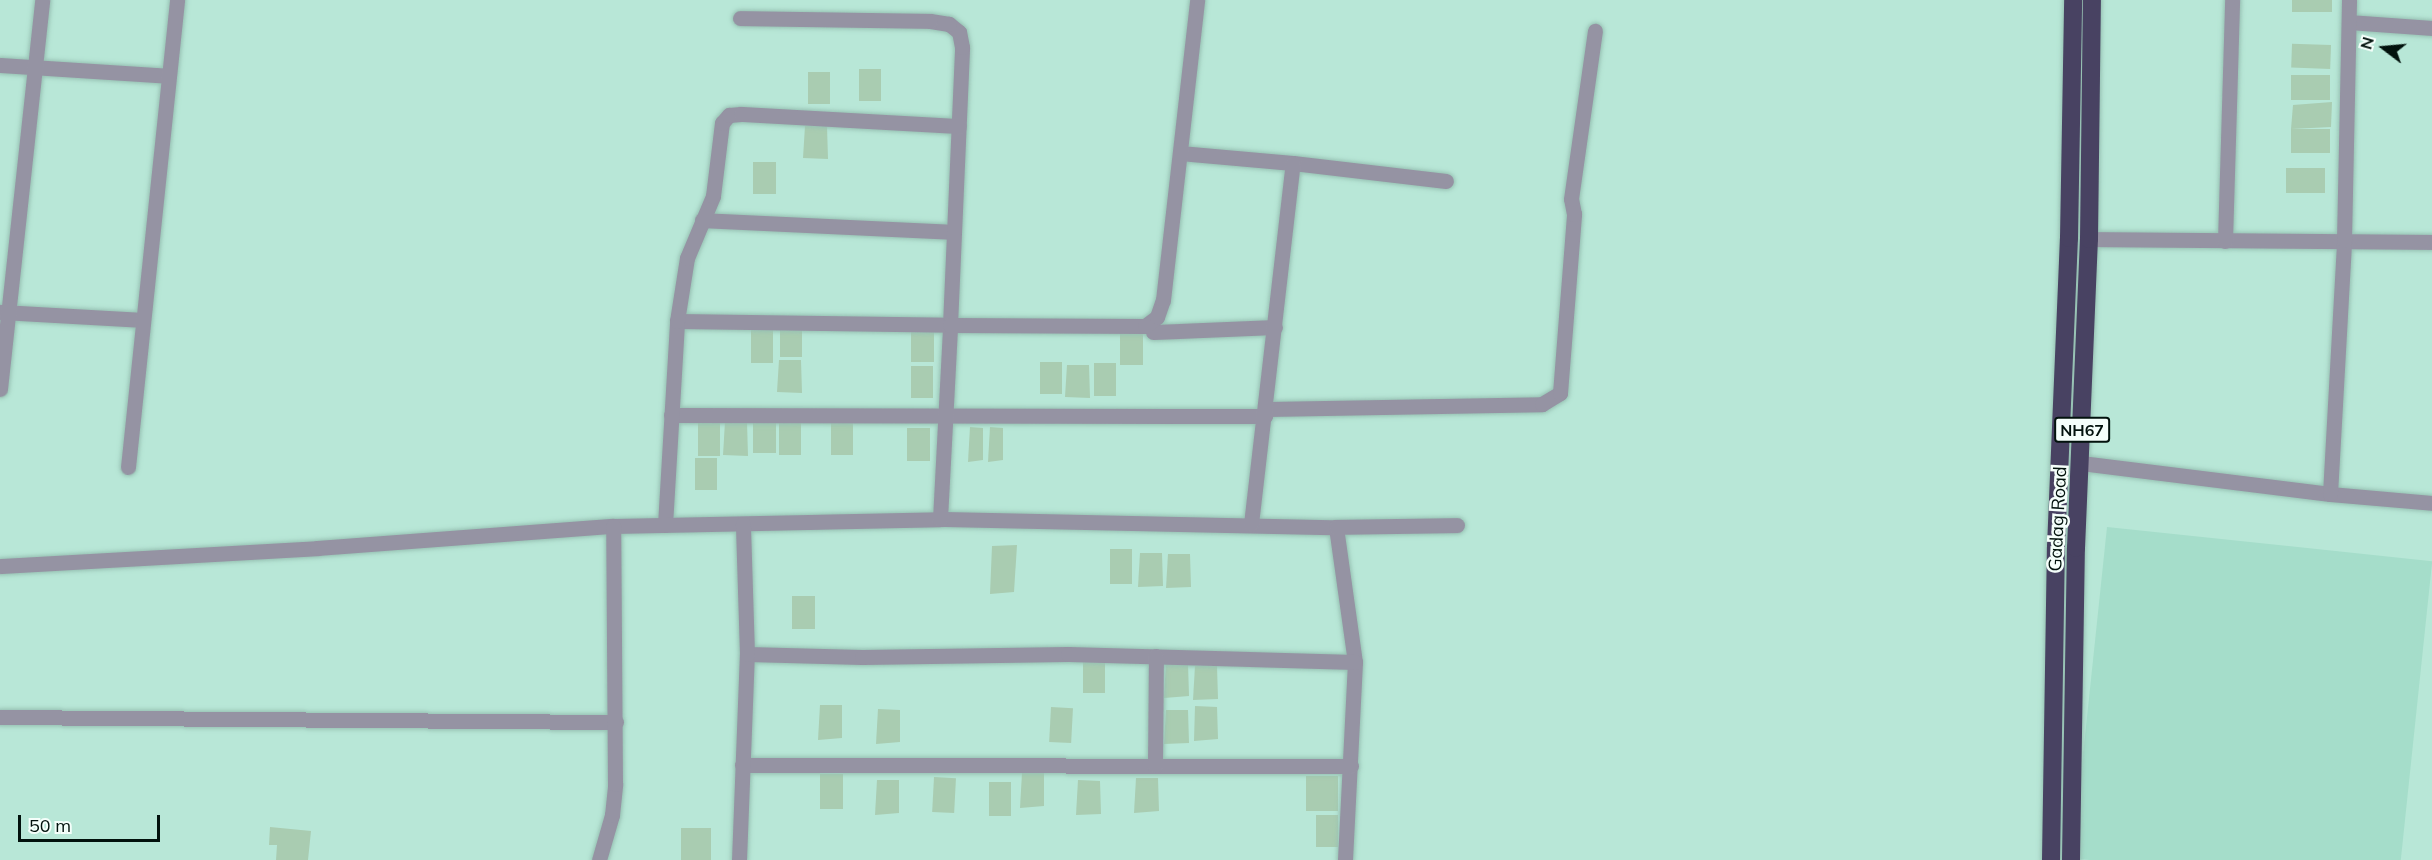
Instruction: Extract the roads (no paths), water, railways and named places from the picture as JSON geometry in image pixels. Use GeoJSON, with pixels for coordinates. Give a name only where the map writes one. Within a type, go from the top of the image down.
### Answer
{"type":"FeatureCollection","features":[{"type":"Feature","properties":{"kind":"highway","name":"Gadag Road"},"geometry":{"type":"LineString","coordinates":[[2051,860],[2056,559],[2069,238],[2073,0]]}},
{"type":"Feature","properties":{"kind":"highway","name":"Gadag Road"},"geometry":{"type":"LineString","coordinates":[[2071,860],[2076,548],[2088,239],[2092,0]]}},
{"type":"Feature","properties":{"kind":"street"},"geometry":{"type":"LineString","coordinates":[[0,390],[4,312],[42,0]]}},
{"type":"Feature","properties":{"kind":"street"},"geometry":{"type":"LineString","coordinates":[[128,467],[141,320],[177,0]]}},
{"type":"Feature","properties":{"kind":"street"},"geometry":{"type":"LineString","coordinates":[[677,321],[1145,326],[1156,317],[1163,300],[1197,0]]}},
{"type":"Feature","properties":{"kind":"street"},"geometry":{"type":"LineString","coordinates":[[2225,241],[2232,0]]}},
{"type":"Feature","properties":{"kind":"street"},"geometry":{"type":"LineString","coordinates":[[2330,494],[2344,240],[2349,0]]}},
{"type":"Feature","properties":{"kind":"street"},"geometry":{"type":"LineString","coordinates":[[740,18],[930,21],[949,24],[959,32],[962,47],[959,126],[940,519]]}},
{"type":"Feature","properties":{"kind":"street"},"geometry":{"type":"LineString","coordinates":[[2349,22],[2432,28]]}},
{"type":"Feature","properties":{"kind":"street"},"geometry":{"type":"LineString","coordinates":[[1265,416],[1267,409],[1542,404],[1560,393],[1574,214],[1571,199],[1594,31]]}},
{"type":"Feature","properties":{"kind":"street"},"geometry":{"type":"LineString","coordinates":[[0,65],[168,76]]}},
{"type":"Feature","properties":{"kind":"street"},"geometry":{"type":"LineString","coordinates":[[665,525],[677,321],[687,258],[713,196],[722,123],[729,115],[959,126]]}},
{"type":"Feature","properties":{"kind":"street"},"geometry":{"type":"LineString","coordinates":[[1180,153],[1293,162],[1446,181]]}},
{"type":"Feature","properties":{"kind":"street"},"geometry":{"type":"LineString","coordinates":[[1251,524],[1293,162]]}},
{"type":"Feature","properties":{"kind":"street"},"geometry":{"type":"LineString","coordinates":[[702,220],[954,232]]}},
{"type":"Feature","properties":{"kind":"street"},"geometry":{"type":"LineString","coordinates":[[2088,239],[2432,242]]}},
{"type":"Feature","properties":{"kind":"street"},"geometry":{"type":"LineString","coordinates":[[4,312],[141,320]]}},
{"type":"Feature","properties":{"kind":"street"},"geometry":{"type":"LineString","coordinates":[[1153,332],[1275,327]]}},
{"type":"Feature","properties":{"kind":"street"},"geometry":{"type":"LineString","coordinates":[[671,415],[1265,416]]}},
{"type":"Feature","properties":{"kind":"street"},"geometry":{"type":"LineString","coordinates":[[2081,463],[2330,494],[2432,503]]}},
{"type":"Feature","properties":{"kind":"street"},"geometry":{"type":"LineString","coordinates":[[0,566],[317,548],[613,526],[940,519],[1336,527],[1458,525]]}},
{"type":"Feature","properties":{"kind":"street"},"geometry":{"type":"LineString","coordinates":[[738,860],[747,654],[743,524]]}},
{"type":"Feature","properties":{"kind":"street"},"geometry":{"type":"LineString","coordinates":[[598,860],[612,815],[616,722],[613,526]]}},
{"type":"Feature","properties":{"kind":"street"},"geometry":{"type":"LineString","coordinates":[[1336,527],[1355,662],[1345,860]]}},
{"type":"Feature","properties":{"kind":"street"},"geometry":{"type":"LineString","coordinates":[[747,654],[1156,656],[1355,662]]}},
{"type":"Feature","properties":{"kind":"street"},"geometry":{"type":"LineString","coordinates":[[1155,765],[1156,656]]}},
{"type":"Feature","properties":{"kind":"street"},"geometry":{"type":"LineString","coordinates":[[0,717],[616,722]]}},
{"type":"Feature","properties":{"kind":"street"},"geometry":{"type":"LineString","coordinates":[[742,765],[1351,766]]}}]}
